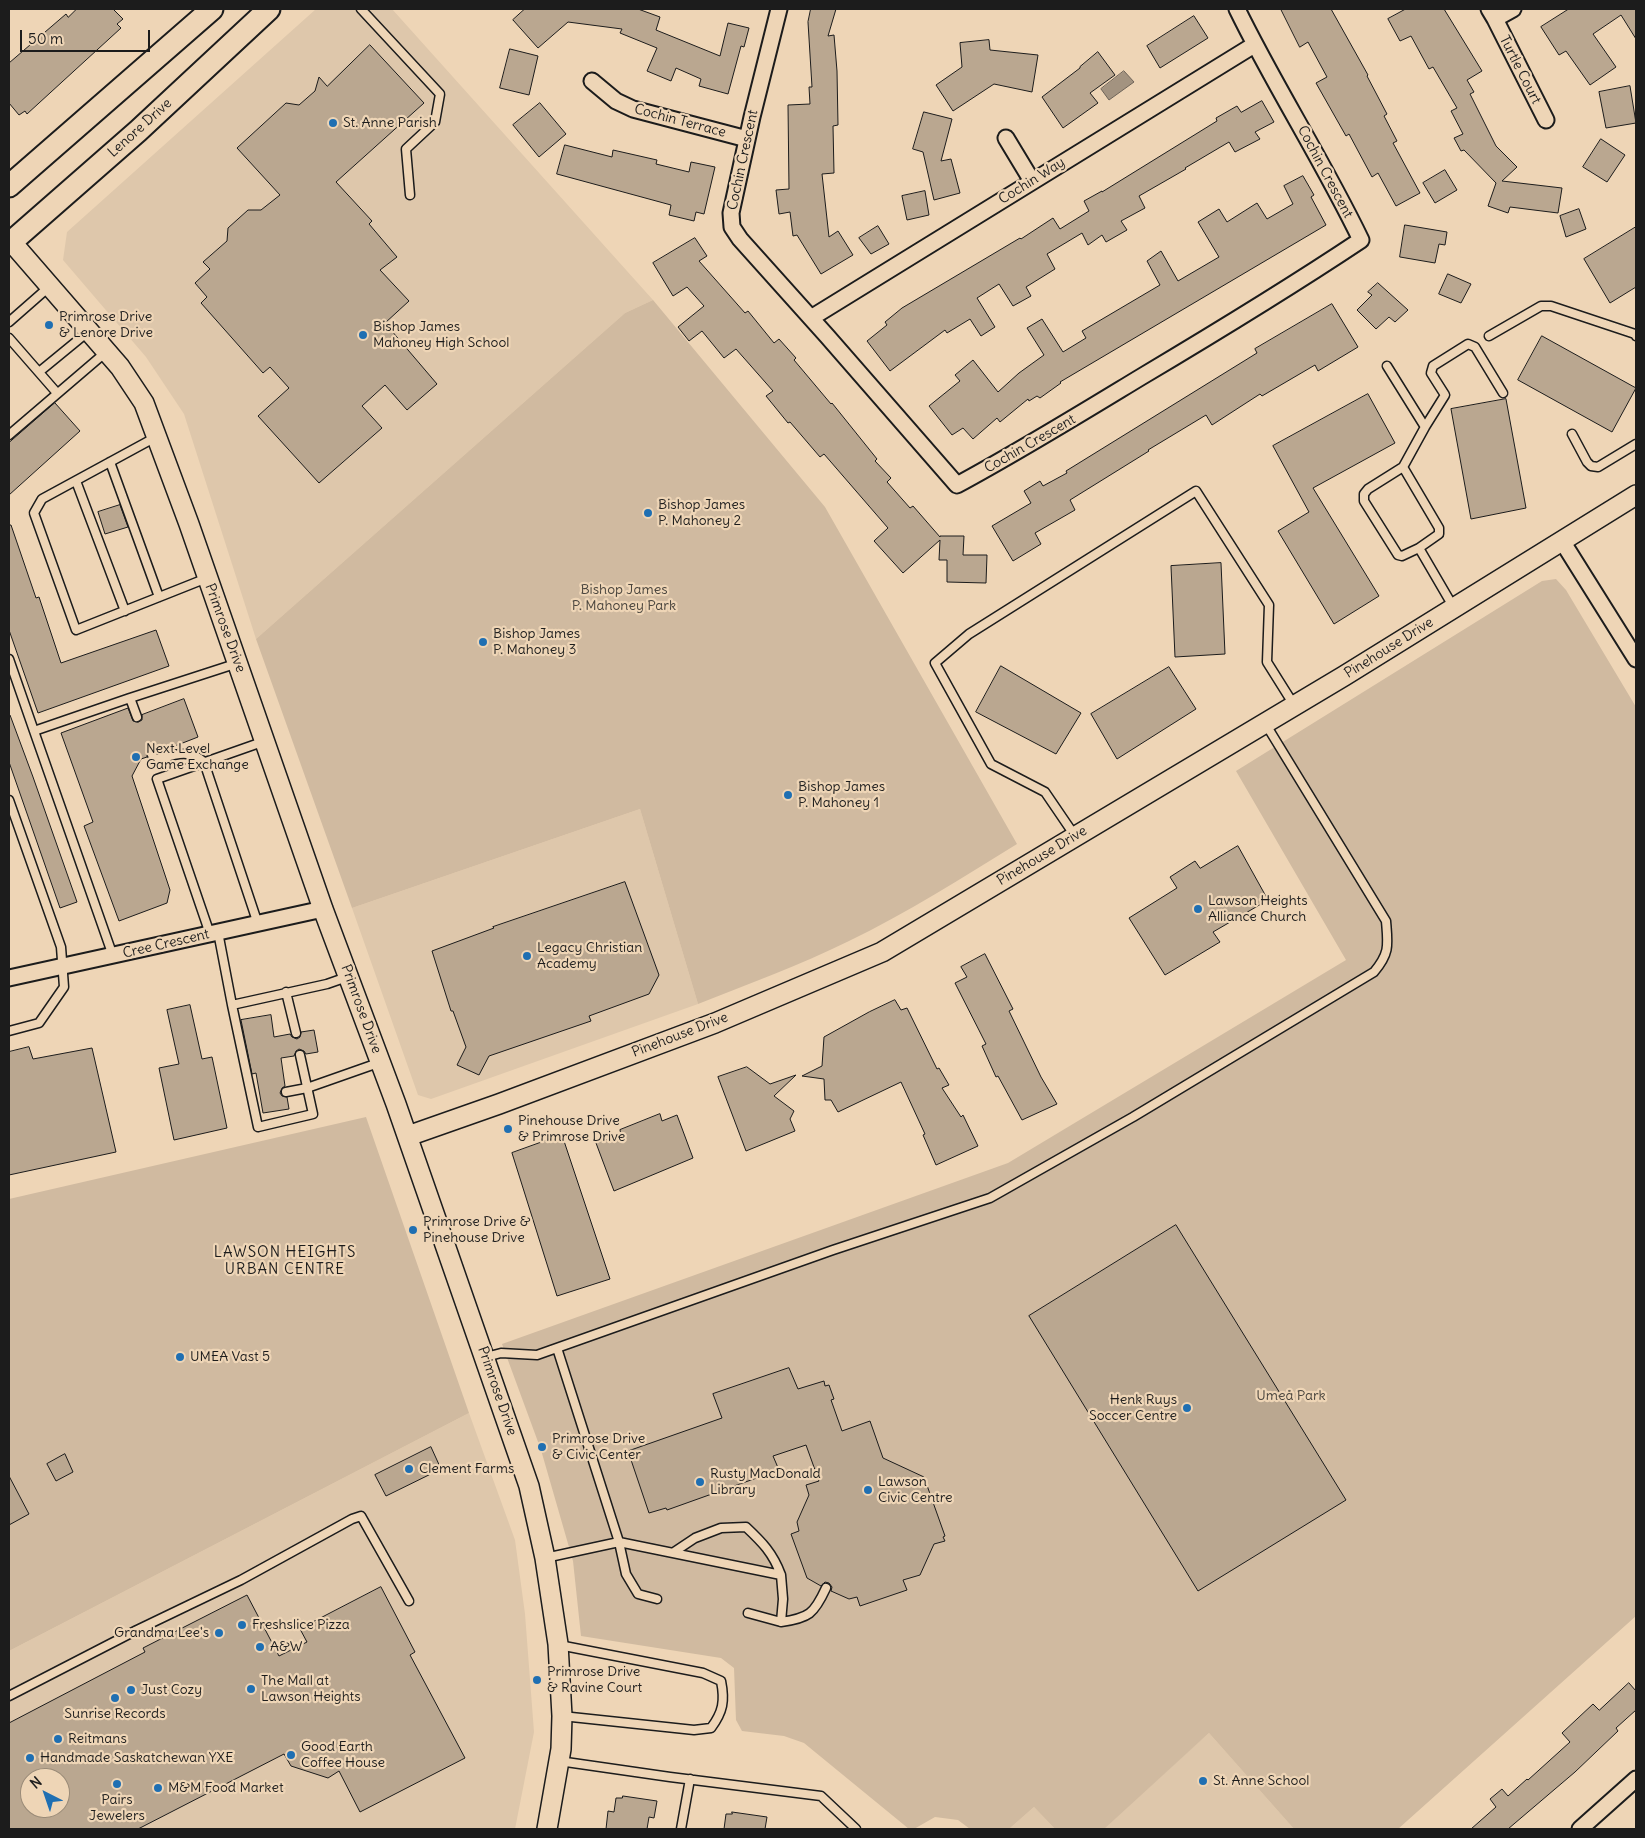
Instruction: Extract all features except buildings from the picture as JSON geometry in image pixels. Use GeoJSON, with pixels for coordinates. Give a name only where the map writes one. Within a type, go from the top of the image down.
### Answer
{"type":"FeatureCollection","features":[{"type":"Feature","properties":{"kind":"main road"},"geometry":{"type":"LineString","coordinates":[[9,186],[212,9]]}},
{"type":"Feature","properties":{"kind":"main road","name":"Lenore Drive"},"geometry":{"type":"LineString","coordinates":[[10,242],[138,131],[269,9]]}},
{"type":"Feature","properties":{"kind":"main road"},"geometry":{"type":"LineString","coordinates":[[9,165],[46,154]]}},
{"type":"Feature","properties":{"kind":"street","name":"Cochin Crescent"},"geometry":{"type":"LineString","coordinates":[[779,9],[731,213],[732,227],[740,239],[957,485],[1012,455],[1296,283],[1361,240],[1336,189],[1254,45],[1237,9]]}},
{"type":"Feature","properties":{"kind":"street"},"geometry":{"type":"LineString","coordinates":[[1492,14],[1512,9]]}},
{"type":"Feature","properties":{"kind":"street","name":"Turtle Court"},"geometry":{"type":"LineString","coordinates":[[1492,14],[1546,120]]}},
{"type":"Feature","properties":{"kind":"street","name":"Cochin Way"},"geometry":{"type":"LineString","coordinates":[[811,318],[1254,45]]}},
{"type":"Feature","properties":{"kind":"street","name":"Cochin Terrace"},"geometry":{"type":"LineString","coordinates":[[592,81],[616,102],[633,110],[747,139]]}},
{"type":"Feature","properties":{"kind":"street"},"geometry":{"type":"LineString","coordinates":[[1006,138],[1032,182]]}},
{"type":"Feature","properties":{"kind":"street","name":"Primrose Drive"},"geometry":{"type":"LineString","coordinates":[[10,242],[120,367],[144,403],[238,663],[323,908],[408,1136],[486,1357],[529,1486],[545,1558],[558,1644],[562,1716],[559,1761],[547,1829]]}},
{"type":"Feature","properties":{"kind":"street","name":"Pinehouse Drive"},"geometry":{"type":"LineString","coordinates":[[408,1136],[715,1023],[882,952],[1294,706],[1636,495]]}},
{"type":"Feature","properties":{"kind":"street"},"geometry":{"type":"LineString","coordinates":[[1562,541],[1636,659]]}},
{"type":"Feature","properties":{"kind":"street","name":"Cree Crescent"},"geometry":{"type":"LineString","coordinates":[[9,978],[323,908]]}},
{"type":"Feature","properties":{"kind":"street"},"geometry":{"type":"LineString","coordinates":[[1580,1829],[1636,1779]]}},
{"type":"Feature","properties":{"kind":"lane"},"geometry":{"type":"LineString","coordinates":[[361,9],[440,94],[435,122],[406,149],[410,195]]}},
{"type":"Feature","properties":{"kind":"lane"},"geometry":{"type":"LineString","coordinates":[[9,322],[50,286]]}},
{"type":"Feature","properties":{"kind":"lane"},"geometry":{"type":"LineString","coordinates":[[1489,336],[1540,306],[1551,306],[1636,334]]}},
{"type":"Feature","properties":{"kind":"lane"},"geometry":{"type":"LineString","coordinates":[[39,372],[88,331]]}},
{"type":"Feature","properties":{"kind":"lane"},"geometry":{"type":"LineString","coordinates":[[9,338],[57,393]]}},
{"type":"Feature","properties":{"kind":"lane"},"geometry":{"type":"LineString","coordinates":[[1403,467],[1439,528],[1439,534],[1419,548],[1402,556],[1398,555],[1364,501],[1364,494],[1368,489],[1403,467],[1444,394],[1431,373],[1431,369],[1468,344],[1475,347],[1503,394]]}},
{"type":"Feature","properties":{"kind":"lane"},"geometry":{"type":"LineString","coordinates":[[9,435],[106,351]]}},
{"type":"Feature","properties":{"kind":"lane"},"geometry":{"type":"LineString","coordinates":[[1387,366],[1425,427]]}},
{"type":"Feature","properties":{"kind":"lane"},"geometry":{"type":"LineString","coordinates":[[1572,434],[1586,462],[1591,466],[1598,467],[1636,444]]}},
{"type":"Feature","properties":{"kind":"lane"},"geometry":{"type":"LineString","coordinates":[[156,437],[42,500],[34,513],[76,630],[207,578]]}},
{"type":"Feature","properties":{"kind":"lane"},"geometry":{"type":"LineString","coordinates":[[110,462],[159,598]]}},
{"type":"Feature","properties":{"kind":"lane"},"geometry":{"type":"LineString","coordinates":[[76,480],[124,611]]}},
{"type":"Feature","properties":{"kind":"lane"},"geometry":{"type":"LineString","coordinates":[[1075,836],[1045,792],[991,764],[935,663],[969,634],[1196,491],[1269,605],[1267,662],[1294,706]]}},
{"type":"Feature","properties":{"kind":"lane"},"geometry":{"type":"LineString","coordinates":[[1419,548],[1454,608]]}},
{"type":"Feature","properties":{"kind":"lane"},"geometry":{"type":"LineString","coordinates":[[9,659],[113,956]]}},
{"type":"Feature","properties":{"kind":"lane"},"geometry":{"type":"LineString","coordinates":[[34,731],[238,663]]}},
{"type":"Feature","properties":{"kind":"lane"},"geometry":{"type":"LineString","coordinates":[[130,698],[137,717]]}},
{"type":"Feature","properties":{"kind":"lane"},"geometry":{"type":"LineString","coordinates":[[486,1357],[501,1353],[537,1355],[833,1250],[990,1198],[1133,1117],[1374,972],[1380,966],[1388,949],[1386,921],[1265,723]]}},
{"type":"Feature","properties":{"kind":"lane"},"geometry":{"type":"LineString","coordinates":[[265,741],[157,779],[214,933],[257,1099],[258,1127],[313,1114],[300,1055]]}},
{"type":"Feature","properties":{"kind":"lane"},"geometry":{"type":"LineString","coordinates":[[152,755],[155,759],[159,759],[191,754],[204,762],[258,924]]}},
{"type":"Feature","properties":{"kind":"lane"},"geometry":{"type":"LineString","coordinates":[[9,800],[61,947],[64,987],[39,1023],[9,1031]]}},
{"type":"Feature","properties":{"kind":"lane"},"geometry":{"type":"LineString","coordinates":[[232,1005],[327,984],[349,976]]}},
{"type":"Feature","properties":{"kind":"lane"},"geometry":{"type":"LineString","coordinates":[[286,992],[296,1033]]}},
{"type":"Feature","properties":{"kind":"lane"},"geometry":{"type":"LineString","coordinates":[[286,1092],[307,1088],[381,1062]]}},
{"type":"Feature","properties":{"kind":"lane"},"geometry":{"type":"LineString","coordinates":[[557,1348],[619,1542],[626,1574],[638,1594],[657,1599]]}},
{"type":"Feature","properties":{"kind":"lane"},"geometry":{"type":"LineString","coordinates":[[9,1696],[137,1630],[241,1580],[352,1519],[361,1516],[409,1601]]}},
{"type":"Feature","properties":{"kind":"lane"},"geometry":{"type":"LineString","coordinates":[[674,1552],[695,1538],[721,1528],[746,1527],[763,1543],[775,1559],[781,1575],[783,1599],[781,1622]]}},
{"type":"Feature","properties":{"kind":"lane"},"geometry":{"type":"LineString","coordinates":[[545,1558],[619,1542],[781,1575]]}},
{"type":"Feature","properties":{"kind":"lane"},"geometry":{"type":"LineString","coordinates":[[748,1613],[781,1622],[798,1620],[816,1608],[826,1588]]}},
{"type":"Feature","properties":{"kind":"lane"},"geometry":{"type":"LineString","coordinates":[[558,1644],[704,1673],[721,1681],[724,1696],[720,1716],[711,1728],[694,1730],[562,1716]]}},
{"type":"Feature","properties":{"kind":"lane"},"geometry":{"type":"LineString","coordinates":[[559,1761],[821,1796],[856,1829]]}},
{"type":"Feature","properties":{"kind":"lane"},"geometry":{"type":"LineString","coordinates":[[681,1829],[690,1779]]}},
{"type":"Feature","properties":{"kind":"shaded area","name":"Bishop James Mahoney High School"},"geometry":{"type":"Polygon","coordinates":[[[316,9],[392,9],[653,300],[625,313],[256,639],[184,414],[146,357],[63,260],[67,232],[316,9]]]}},
{"type":"Feature","properties":{"kind":"shaded area"},"geometry":{"type":"Polygon","coordinates":[[[1124,71],[1134,82],[1109,100],[1101,89],[1124,71]]]}},
{"type":"Feature","properties":{"kind":"shaded area","name":"Legacy Christian Academy"},"geometry":{"type":"Polygon","coordinates":[[[640,809],[698,1004],[431,1099],[418,1095],[352,908],[640,809]]]}},
{"type":"Feature","properties":{"kind":"shaded area"},"geometry":{"type":"Polygon","coordinates":[[[469,1413],[515,1540],[525,1614],[534,1732],[515,1829],[9,1829],[9,1651],[469,1413]]]}},
{"type":"Feature","properties":{"kind":"shaded area","name":"St. Anne School"},"geometry":{"type":"Polygon","coordinates":[[[1209,1733],[1294,1829],[1101,1829],[1209,1733]]]}},
{"type":"Feature","properties":{"kind":"shaded area"},"geometry":{"type":"Polygon","coordinates":[[[1034,1807],[1055,1829],[1009,1829],[1034,1807]]]}},
{"type":"Feature","properties":{"kind":"green space","name":"Bishop James P. Mahoney Park"},"geometry":{"type":"Polygon","coordinates":[[[653,300],[825,507],[1017,844],[934,895],[871,930],[831,950],[698,1004],[640,809],[352,908],[256,639],[625,313],[653,300]]]}},
{"type":"Feature","properties":{"kind":"green space","name":"Umeå Park"},"geometry":{"type":"Polygon","coordinates":[[[1556,579],[1566,590],[1636,707],[1636,1616],[1398,1829],[1294,1829],[1209,1733],[1104,1829],[1055,1829],[1034,1807],[1009,1829],[970,1829],[958,1820],[935,1817],[914,1829],[909,1829],[804,1743],[784,1736],[742,1731],[736,1720],[734,1668],[721,1658],[581,1636],[573,1561],[541,1450],[502,1344],[1008,1163],[1346,960],[1236,771],[1542,581],[1556,579]]]}},
{"type":"Feature","properties":{"kind":"green space"},"geometry":{"type":"Polygon","coordinates":[[[366,1117],[469,1413],[9,1651],[9,1199],[366,1117]]]}},
{"type":"Feature","properties":{"kind":"place","name":"St. Anne Parish"},"geometry":{"type":"Point","coordinates":[333,123]}},
{"type":"Feature","properties":{"kind":"place","name":"Primrose Drive & Lenore Drive"},"geometry":{"type":"Point","coordinates":[49,325]}},
{"type":"Feature","properties":{"kind":"place","name":"Bishop James Mahoney High School"},"geometry":{"type":"Point","coordinates":[363,335]}},
{"type":"Feature","properties":{"kind":"place","name":"Bishop James P. Mahoney 2"},"geometry":{"type":"Point","coordinates":[648,513]}},
{"type":"Feature","properties":{"kind":"place","name":"Bishop James P. Mahoney 3"},"geometry":{"type":"Point","coordinates":[483,642]}},
{"type":"Feature","properties":{"kind":"place","name":"Next Level Game Exchange"},"geometry":{"type":"Point","coordinates":[136,757]}},
{"type":"Feature","properties":{"kind":"place","name":"Bishop James P. Mahoney 1"},"geometry":{"type":"Point","coordinates":[788,795]}},
{"type":"Feature","properties":{"kind":"place","name":"Lawson Heights Alliance Church"},"geometry":{"type":"Point","coordinates":[1198,909]}},
{"type":"Feature","properties":{"kind":"place","name":"Legacy Christian Academy"},"geometry":{"type":"Point","coordinates":[527,956]}},
{"type":"Feature","properties":{"kind":"place","name":"Pinehouse Drive & Primrose Drive"},"geometry":{"type":"Point","coordinates":[508,1129]}},
{"type":"Feature","properties":{"kind":"place","name":"Primrose Drive & Pinehouse Drive"},"geometry":{"type":"Point","coordinates":[413,1230]}},
{"type":"Feature","properties":{"kind":"place","name":"UMEA Vast 5"},"geometry":{"type":"Point","coordinates":[180,1357]}},
{"type":"Feature","properties":{"kind":"place","name":"Henk Ruys Soccer Centre"},"geometry":{"type":"Point","coordinates":[1187,1408]}},
{"type":"Feature","properties":{"kind":"place","name":"Primrose Drive & Civic Center"},"geometry":{"type":"Point","coordinates":[542,1447]}},
{"type":"Feature","properties":{"kind":"place","name":"Clement Farms"},"geometry":{"type":"Point","coordinates":[409,1469]}},
{"type":"Feature","properties":{"kind":"place","name":"Rusty MacDonald Library"},"geometry":{"type":"Point","coordinates":[700,1482]}},
{"type":"Feature","properties":{"kind":"place","name":"Lawson Civic Centre"},"geometry":{"type":"Point","coordinates":[868,1490]}},
{"type":"Feature","properties":{"kind":"place","name":"Freshslice Pizza"},"geometry":{"type":"Point","coordinates":[242,1625]}},
{"type":"Feature","properties":{"kind":"place","name":"Grandma Lee's"},"geometry":{"type":"Point","coordinates":[219,1633]}},
{"type":"Feature","properties":{"kind":"place","name":"A&W"},"geometry":{"type":"Point","coordinates":[260,1647]}},
{"type":"Feature","properties":{"kind":"place","name":"Primrose Drive & Ravine Court"},"geometry":{"type":"Point","coordinates":[537,1680]}},
{"type":"Feature","properties":{"kind":"place","name":"The Mall at Lawson Heights"},"geometry":{"type":"Point","coordinates":[251,1689]}},
{"type":"Feature","properties":{"kind":"place","name":"Just Cozy"},"geometry":{"type":"Point","coordinates":[131,1690]}},
{"type":"Feature","properties":{"kind":"place","name":"Sunrise Records"},"geometry":{"type":"Point","coordinates":[115,1698]}},
{"type":"Feature","properties":{"kind":"place","name":"Reitmans"},"geometry":{"type":"Point","coordinates":[58,1739]}},
{"type":"Feature","properties":{"kind":"place","name":"Good Earth Coffee House"},"geometry":{"type":"Point","coordinates":[291,1755]}},
{"type":"Feature","properties":{"kind":"place","name":"Handmade Saskatchewan YXE"},"geometry":{"type":"Point","coordinates":[30,1758]}},
{"type":"Feature","properties":{"kind":"place","name":"St. Anne School"},"geometry":{"type":"Point","coordinates":[1203,1781]}},
{"type":"Feature","properties":{"kind":"place","name":"Pairs Jewelers"},"geometry":{"type":"Point","coordinates":[117,1784]}},
{"type":"Feature","properties":{"kind":"place","name":"M&M Food Market"},"geometry":{"type":"Point","coordinates":[158,1788]}},
{"type":"Feature","properties":{"kind":"district","name":"LAWSON HEIGHTS URBAN CENTRE"},"geometry":{"type":"Point","coordinates":[285,1262]}}]}
